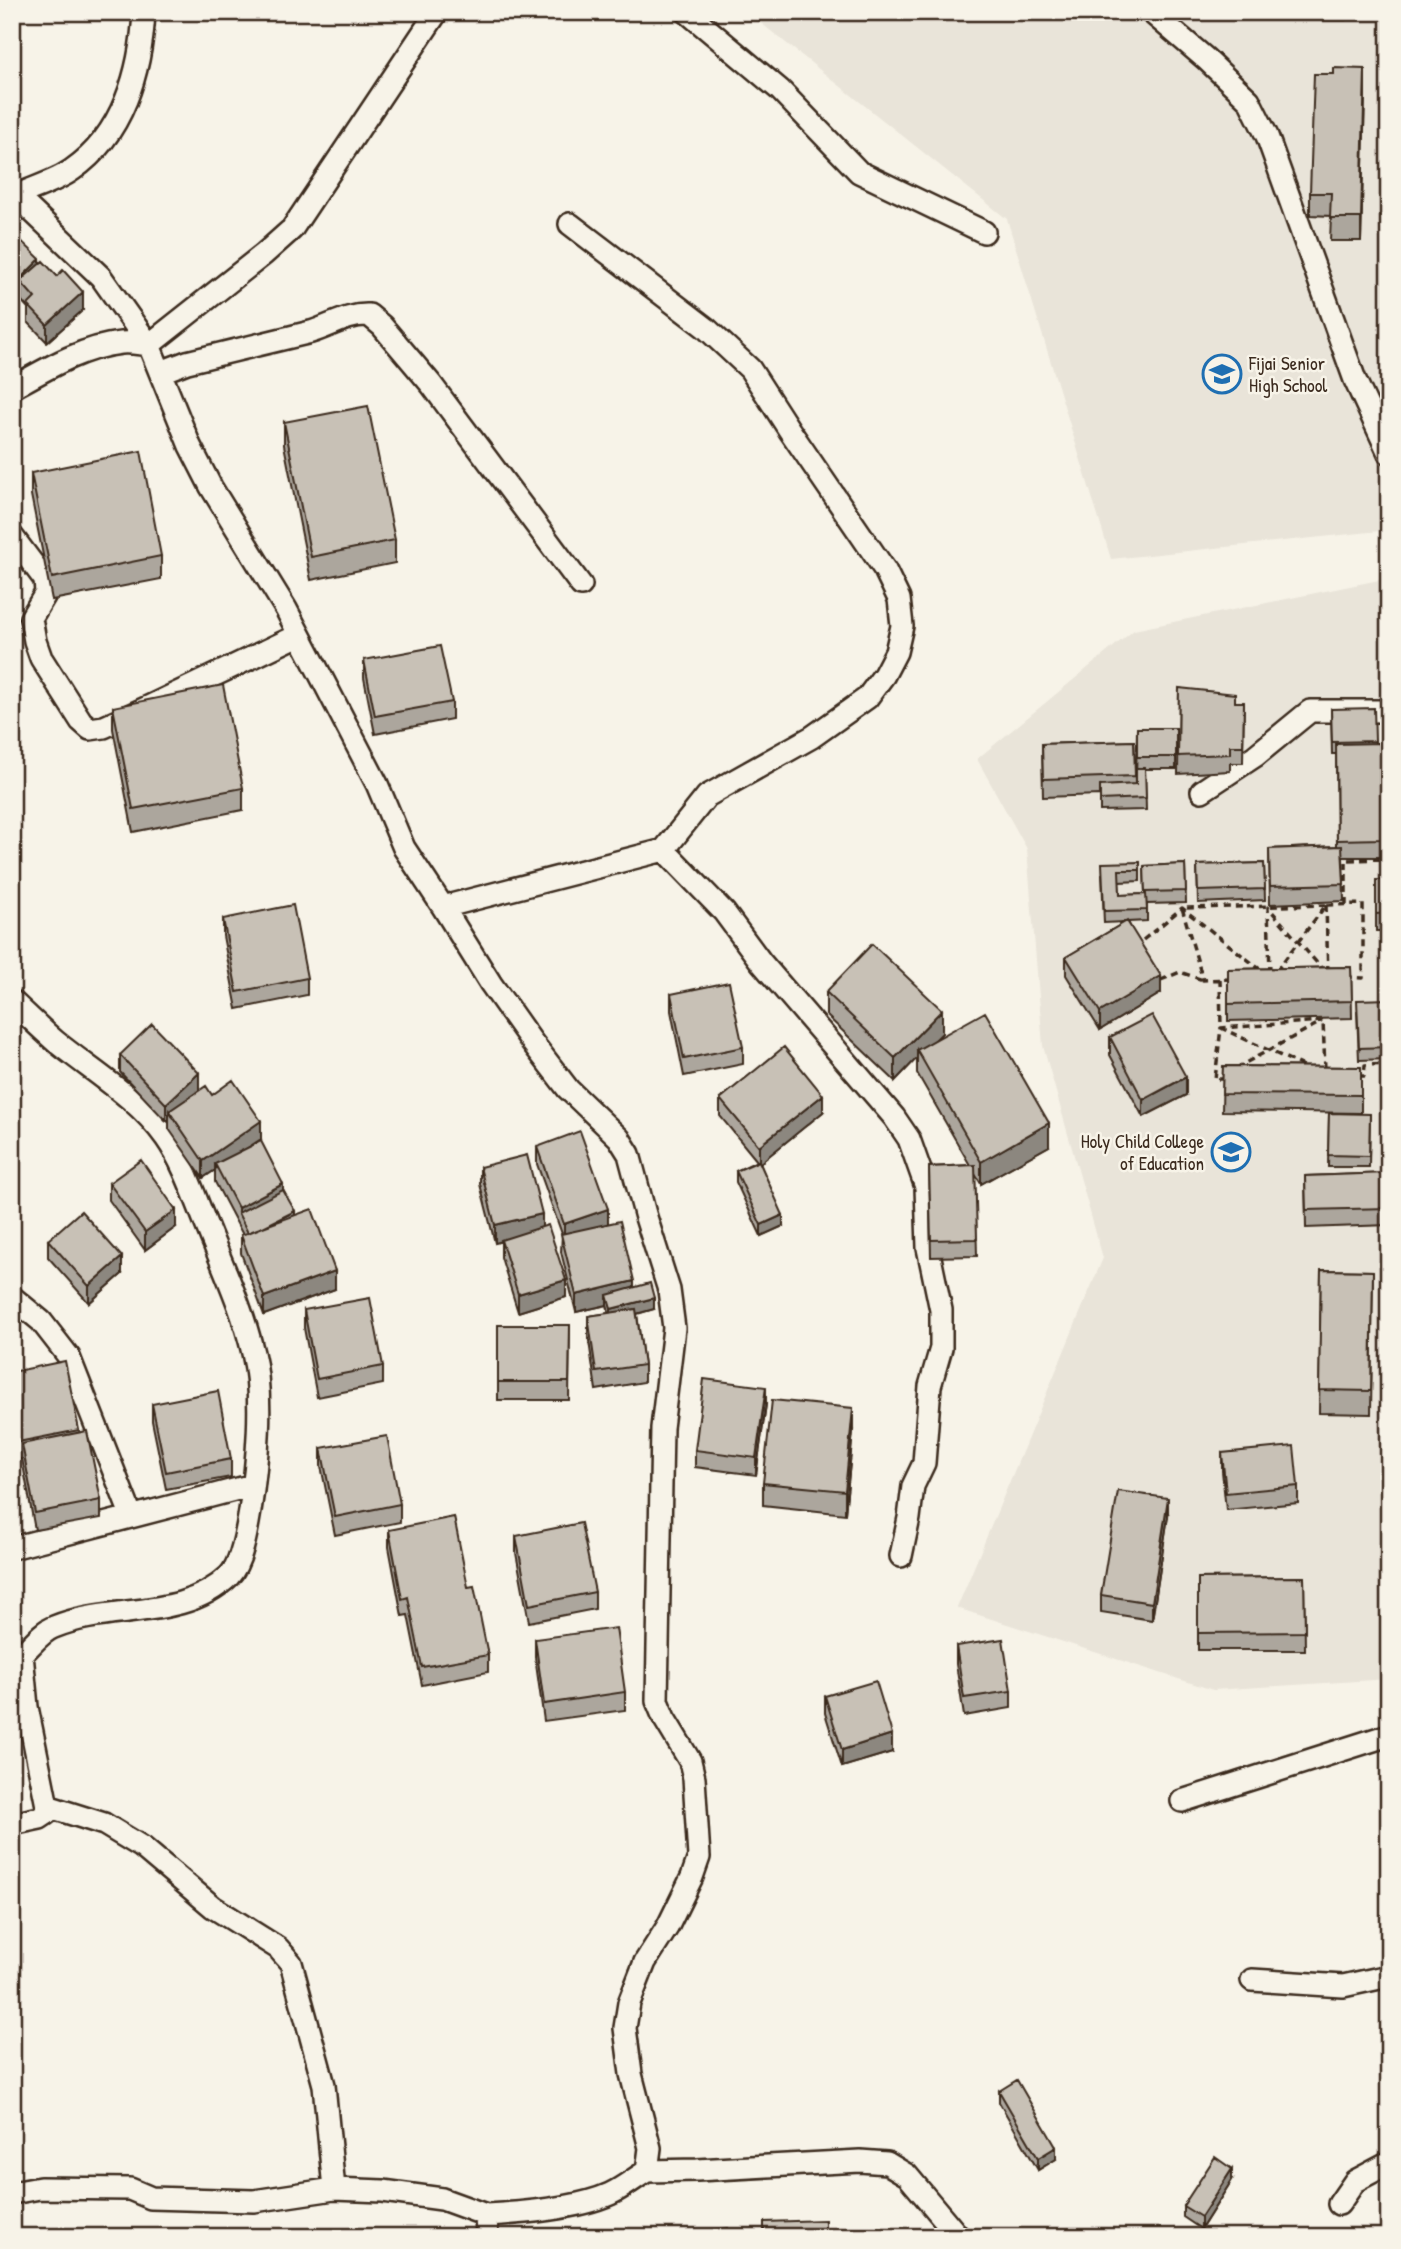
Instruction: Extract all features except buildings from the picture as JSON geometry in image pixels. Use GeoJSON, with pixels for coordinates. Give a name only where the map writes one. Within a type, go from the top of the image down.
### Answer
{"type":"FeatureCollection","features":[{"type":"Feature","properties":{"kind":"street"},"geometry":{"type":"LineString","coordinates":[[144,12],[139,64],[128,98],[116,122],[91,153],[72,171],[15,194],[101,277],[149,345],[190,446],[211,487],[286,609],[377,784],[404,848],[491,984],[532,1042],[568,1089],[619,1138],[629,1154],[669,1290],[674,1328],[662,1428],[657,1700],[664,1718],[690,1761],[694,1777],[699,1857],[668,1926],[645,1962],[629,2003],[625,2028],[631,2074],[650,2148],[647,2171]]}},
{"type":"Feature","properties":{"kind":"street"},"geometry":{"type":"LineString","coordinates":[[12,388],[91,349],[122,342],[149,345],[264,254],[292,229],[437,12]]}},
{"type":"Feature","properties":{"kind":"street"},"geometry":{"type":"LineString","coordinates":[[687,12],[780,90],[859,172],[984,232]]}},
{"type":"Feature","properties":{"kind":"street"},"geometry":{"type":"LineString","coordinates":[[1151,12],[1249,100],[1267,136],[1355,380],[1389,453]]}},
{"type":"Feature","properties":{"kind":"street"},"geometry":{"type":"LineString","coordinates":[[443,906],[664,850],[707,796],[812,737],[867,698],[884,675],[896,652],[902,626],[899,599],[885,570],[751,369],[706,328],[570,224]]}},
{"type":"Feature","properties":{"kind":"street"},"geometry":{"type":"LineString","coordinates":[[161,372],[187,362],[311,332],[331,326],[346,317],[369,315],[382,326],[431,384],[581,585]]}},
{"type":"Feature","properties":{"kind":"street"},"geometry":{"type":"LineString","coordinates":[[12,536],[42,573],[47,584],[46,593],[31,618],[41,658],[81,721],[90,729],[104,727],[148,708],[299,635]]}},
{"type":"Feature","properties":{"kind":"street"},"geometry":{"type":"LineString","coordinates":[[1202,791],[1255,756],[1310,711],[1389,711]]}},
{"type":"Feature","properties":{"kind":"street"},"geometry":{"type":"LineString","coordinates":[[664,850],[724,912],[761,962],[858,1073],[909,1139],[919,1162],[926,1187],[928,1256],[933,1265],[941,1310],[941,1348],[930,1386],[924,1463],[913,1486],[901,1556]]}},
{"type":"Feature","properties":{"kind":"street"},"geometry":{"type":"LineString","coordinates":[[12,1001],[52,1039],[141,1109],[166,1138],[184,1170],[240,1308],[254,1355],[258,1403],[253,1485],[245,1537],[232,1573],[209,1592],[156,1609],[118,1613],[52,1627],[22,1654],[27,1707],[47,1806],[46,1814],[40,1818],[12,1825]]}},
{"type":"Feature","properties":{"kind":"street"},"geometry":{"type":"LineString","coordinates":[[12,1297],[41,1321],[69,1357],[131,1515]]}},
{"type":"Feature","properties":{"kind":"street"},"geometry":{"type":"LineString","coordinates":[[12,1548],[253,1485]]}},
{"type":"Feature","properties":{"kind":"street"},"geometry":{"type":"LineString","coordinates":[[1182,1801],[1389,1735]]}},
{"type":"Feature","properties":{"kind":"street"},"geometry":{"type":"LineString","coordinates":[[47,1806],[104,1824],[142,1847],[214,1907],[278,1948],[291,1963],[324,2084],[334,2189]]}},
{"type":"Feature","properties":{"kind":"street"},"geometry":{"type":"LineString","coordinates":[[1252,1980],[1343,1986],[1389,1976]]}},
{"type":"Feature","properties":{"kind":"street"},"geometry":{"type":"LineString","coordinates":[[12,2193],[40,2188],[130,2189],[150,2198],[254,2201],[334,2189],[383,2191],[442,2199],[486,2215],[530,2213],[582,2202],[609,2194],[647,2171],[697,2171],[860,2161],[887,2164],[907,2175],[959,2237]]}},
{"type":"Feature","properties":{"kind":"street"},"geometry":{"type":"LineString","coordinates":[[1339,2204],[1355,2181],[1389,2163]]}},
{"type":"Feature","properties":{"kind":"street"},"geometry":{"type":"LineString","coordinates":[[486,2215],[487,2237]]}},
{"type":"Feature","properties":{"kind":"path"},"geometry":{"type":"LineString","coordinates":[[1346,905],[1346,860],[1389,859]]}},
{"type":"Feature","properties":{"kind":"path"},"geometry":{"type":"LineString","coordinates":[[1143,940],[1182,908],[1363,904],[1363,978],[1328,976],[1203,980],[1180,972],[1161,980]]}},
{"type":"Feature","properties":{"kind":"path"},"geometry":{"type":"LineString","coordinates":[[1270,978],[1326,905]]}},
{"type":"Feature","properties":{"kind":"path"},"geometry":{"type":"LineString","coordinates":[[1326,905],[1328,976]]}},
{"type":"Feature","properties":{"kind":"path"},"geometry":{"type":"LineString","coordinates":[[1268,907],[1328,976]]}},
{"type":"Feature","properties":{"kind":"path"},"geometry":{"type":"LineString","coordinates":[[1268,907],[1270,978]]}},
{"type":"Feature","properties":{"kind":"path"},"geometry":{"type":"LineString","coordinates":[[1182,908],[1270,978]]}},
{"type":"Feature","properties":{"kind":"path"},"geometry":{"type":"LineString","coordinates":[[1182,908],[1203,980]]}},
{"type":"Feature","properties":{"kind":"path"},"geometry":{"type":"LineString","coordinates":[[1215,1079],[1221,1028],[1220,979]]}},
{"type":"Feature","properties":{"kind":"path"},"geometry":{"type":"LineString","coordinates":[[1221,1028],[1323,1021]]}},
{"type":"Feature","properties":{"kind":"path"},"geometry":{"type":"LineString","coordinates":[[1215,1079],[1323,1021]]}},
{"type":"Feature","properties":{"kind":"path"},"geometry":{"type":"LineString","coordinates":[[1323,1021],[1325,1076]]}},
{"type":"Feature","properties":{"kind":"path"},"geometry":{"type":"LineString","coordinates":[[1221,1028],[1314,1071]]}},
{"type":"Feature","properties":{"kind":"path"},"geometry":{"type":"LineString","coordinates":[[1351,1076],[1364,1076],[1365,1065],[1389,1064]]}},
{"type":"Feature","properties":{"kind":"path"},"geometry":{"type":"LineString","coordinates":[[1215,1079],[1229,1079]]}},
{"type":"Feature","properties":{"kind":"shaded area","name":"Fijai Senior High School"},"geometry":{"type":"Polygon","coordinates":[[[747,12],[1389,12],[1389,530],[1111,559],[1007,219],[747,12]]]}},
{"type":"Feature","properties":{"kind":"shaded area","name":"Holy Child College of Education"},"geometry":{"type":"Polygon","coordinates":[[[1389,578],[1389,1679],[1213,1690],[957,1608],[1103,1258],[1043,1046],[1027,849],[977,759],[1134,630],[1389,578]]]}},
{"type":"Feature","properties":{"kind":"place","name":"Fijai Senior High School"},"geometry":{"type":"Point","coordinates":[1222,374]}},
{"type":"Feature","properties":{"kind":"place","name":"Holy Child College of Education"},"geometry":{"type":"Point","coordinates":[1231,1152]}}]}
